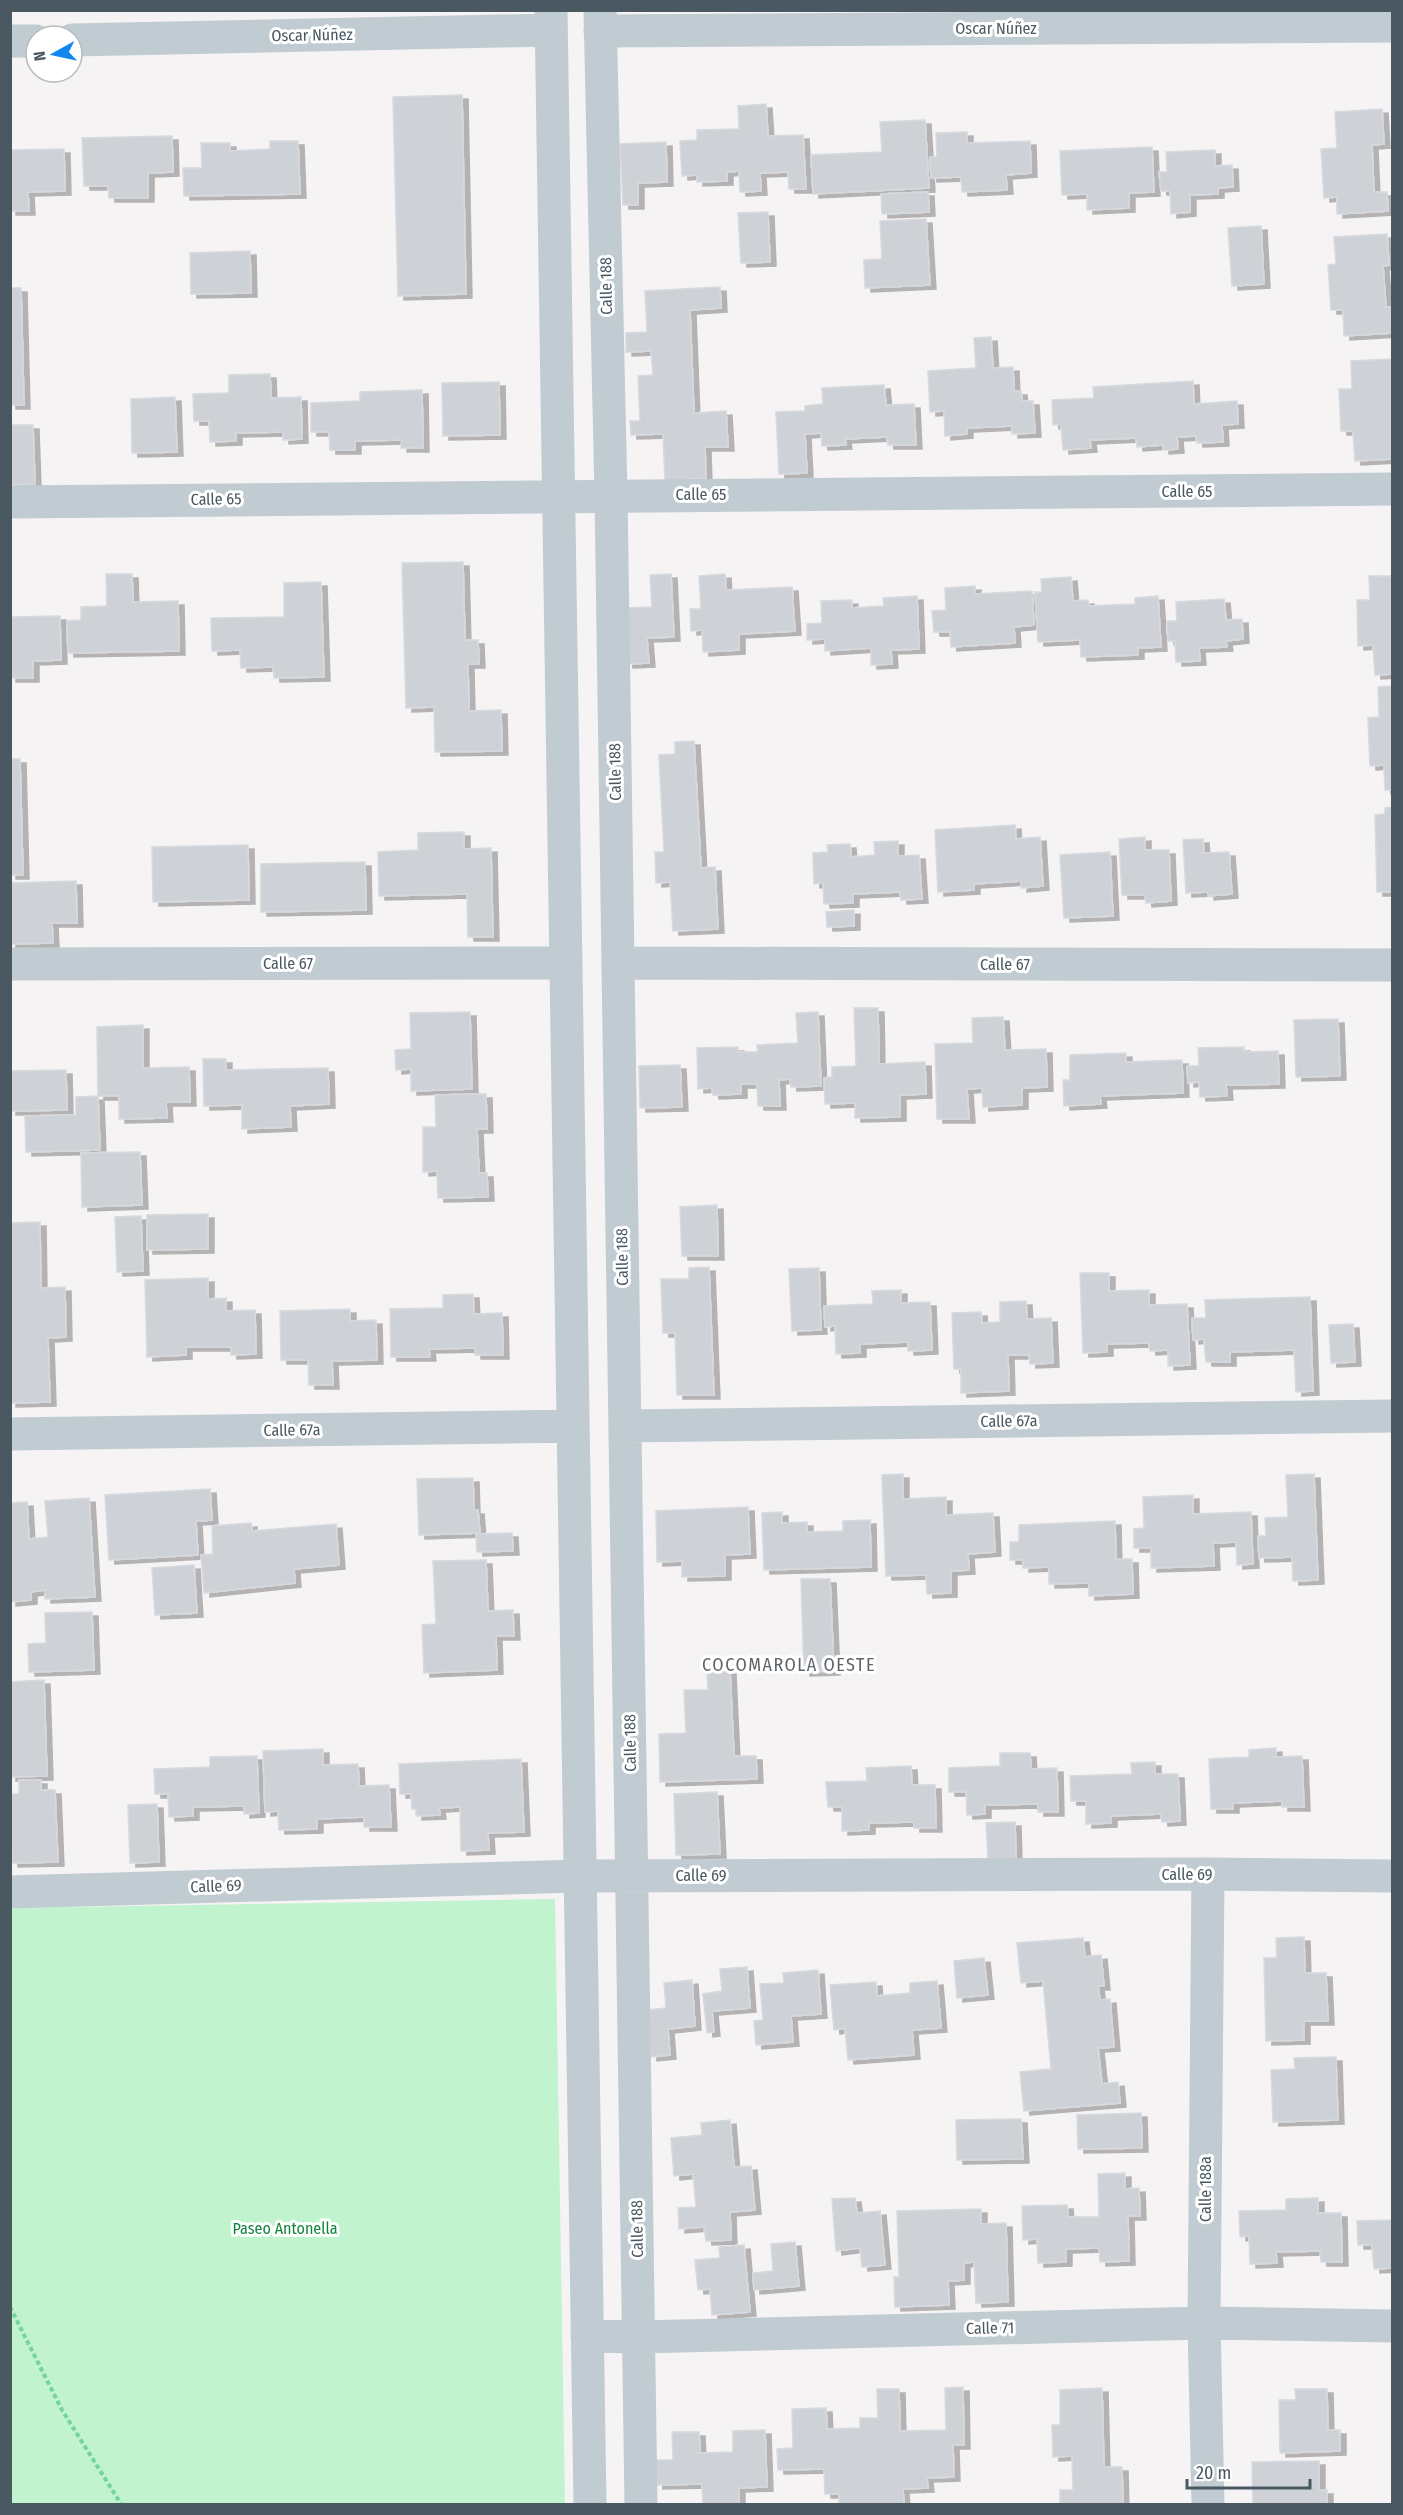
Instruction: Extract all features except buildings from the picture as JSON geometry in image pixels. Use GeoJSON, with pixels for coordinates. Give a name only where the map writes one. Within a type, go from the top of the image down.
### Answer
{"type":"FeatureCollection","features":[{"type":"Feature","properties":{"kind":"street","name":"Oscar Núñez"},"geometry":{"type":"LineString","coordinates":[[84,39],[551,20]]}},
{"type":"Feature","properties":{"kind":"street"},"geometry":{"type":"LineString","coordinates":[[551,20],[590,2505]]}},
{"type":"Feature","properties":{"kind":"street","name":"Oscar Núñez"},"geometry":{"type":"LineString","coordinates":[[600,21],[1392,26]]}},
{"type":"Feature","properties":{"kind":"street","name":"Calle 188"},"geometry":{"type":"LineString","coordinates":[[600,21],[618,963],[641,2505]]}},
{"type":"Feature","properties":{"kind":"street","name":"Calle 65"},"geometry":{"type":"LineString","coordinates":[[10,501],[1392,489]]}},
{"type":"Feature","properties":{"kind":"street","name":"Calle 67"},"geometry":{"type":"LineString","coordinates":[[10,964],[566,963]]}},
{"type":"Feature","properties":{"kind":"street","name":"Calle 67"},"geometry":{"type":"LineString","coordinates":[[618,963],[1392,965]]}},
{"type":"Feature","properties":{"kind":"street","name":"Calle 67a"},"geometry":{"type":"LineString","coordinates":[[625,1425],[1392,1416]]}},
{"type":"Feature","properties":{"kind":"street","name":"Calle 67a"},"geometry":{"type":"LineString","coordinates":[[10,1434],[573,1426]]}},
{"type":"Feature","properties":{"kind":"street","name":"Calle 188a"},"geometry":{"type":"LineString","coordinates":[[1208,1874],[1204,2323],[1208,2505]]}},
{"type":"Feature","properties":{"kind":"street","name":"Calle 69"},"geometry":{"type":"LineString","coordinates":[[10,1892],[632,1875],[1392,1876]]}},
{"type":"Feature","properties":{"kind":"street","name":"Calle 71"},"geometry":{"type":"LineString","coordinates":[[587,2336],[639,2337],[1204,2323],[1392,2326]]}},
{"type":"Feature","properties":{"kind":"path"},"geometry":{"type":"LineString","coordinates":[[10,2307],[62,2410],[121,2505]]}},
{"type":"Feature","properties":{"kind":"green space","name":"Paseo Antonella"},"geometry":{"type":"Polygon","coordinates":[[[555,1899],[565,2504],[11,2504],[10,1908],[555,1899]]]}},
{"type":"Feature","properties":{"kind":"district","name":"COCOMAROLA OESTE"},"geometry":{"type":"Point","coordinates":[789,1665]}}]}
